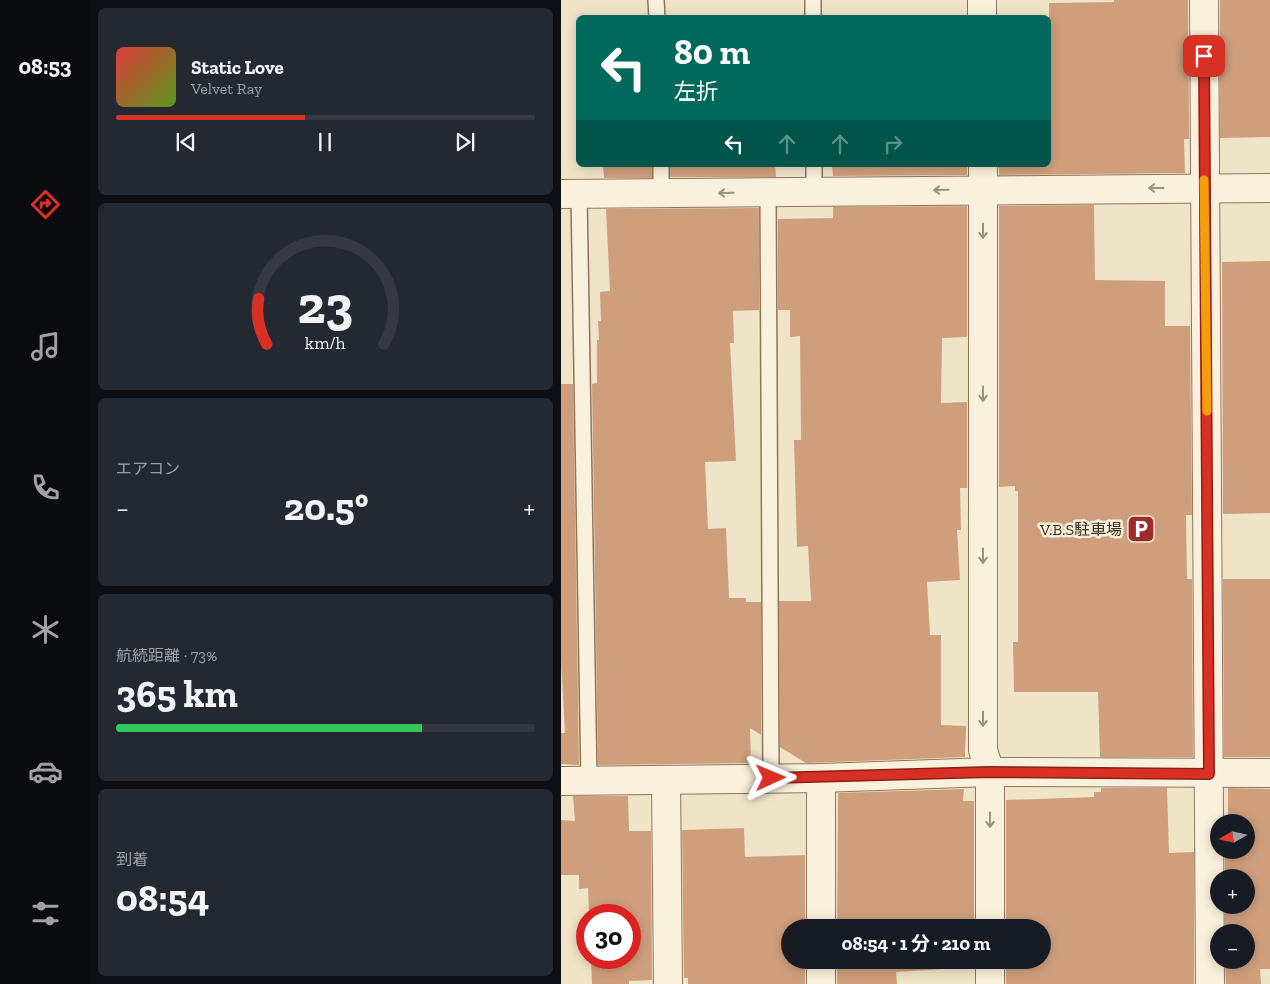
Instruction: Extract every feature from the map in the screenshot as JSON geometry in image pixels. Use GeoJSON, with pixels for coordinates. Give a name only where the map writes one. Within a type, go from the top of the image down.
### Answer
{"type":"FeatureCollection","features":[{"type":"Feature","properties":{"kind":"street"},"geometry":{"type":"LineString","coordinates":[[982,0],[982,15]]}},
{"type":"Feature","properties":{"kind":"street"},"geometry":{"type":"LineString","coordinates":[[1204,0],[1210,984]]}},
{"type":"Feature","properties":{"kind":"street"},"geometry":{"type":"LineString","coordinates":[[983,177],[983,750],[990,772],[990,919]]}},
{"type":"Feature","properties":{"kind":"street"},"geometry":{"type":"LineString","coordinates":[[570,194],[768,192],[814,178],[983,177],[1204,188],[1270,188]]}},
{"type":"Feature","properties":{"kind":"street"},"geometry":{"type":"LineString","coordinates":[[561,781],[821,778],[990,772],[1270,773]]}},
{"type":"Feature","properties":{"kind":"street"},"geometry":{"type":"LineString","coordinates":[[821,778],[821,919]]}},
{"type":"Feature","properties":{"kind":"street"},"geometry":{"type":"LineString","coordinates":[[666,780],[668,984]]}},
{"type":"Feature","properties":{"kind":"street"},"geometry":{"type":"LineString","coordinates":[[821,969],[821,984]]}},
{"type":"Feature","properties":{"kind":"street"},"geometry":{"type":"LineString","coordinates":[[990,969],[990,984]]}},
{"type":"Feature","properties":{"kind":"lane"},"geometry":{"type":"LineString","coordinates":[[656,0],[657,15]]}},
{"type":"Feature","properties":{"kind":"lane"},"geometry":{"type":"LineString","coordinates":[[813,0],[813,15]]}},
{"type":"Feature","properties":{"kind":"lane"},"geometry":{"type":"LineString","coordinates":[[661,167],[661,193]]}},
{"type":"Feature","properties":{"kind":"lane"},"geometry":{"type":"LineString","coordinates":[[768,192],[771,778]]}},
{"type":"Feature","properties":{"kind":"lane"},"geometry":{"type":"LineString","coordinates":[[570,194],[589,781]]}},
{"type":"Feature","properties":{"kind":"building"},"geometry":{"type":"Polygon","coordinates":[[[1114,0],[1188,0],[1189,139],[1184,139],[1185,173],[999,175],[999,167],[1051,167],[1051,15],[1049,15],[1049,3],[1114,2],[1114,0]]]}},
{"type":"Feature","properties":{"kind":"building"},"geometry":{"type":"Polygon","coordinates":[[[1220,0],[1270,0],[1270,137],[1220,138],[1220,0]]]}},
{"type":"Feature","properties":{"kind":"building"},"geometry":{"type":"Polygon","coordinates":[[[603,167],[652,167],[652,178],[604,178],[603,167]]]}},
{"type":"Feature","properties":{"kind":"building"},"geometry":{"type":"Polygon","coordinates":[[[670,167],[775,167],[776,177],[670,177],[670,167]]]}},
{"type":"Feature","properties":{"kind":"building"},"geometry":{"type":"Polygon","coordinates":[[[832,167],[967,167],[967,175],[833,176],[832,167]]]}},
{"type":"Feature","properties":{"kind":"building"},"geometry":{"type":"Polygon","coordinates":[[[1094,205],[1095,280],[1165,281],[1165,326],[1190,326],[1192,515],[1186,515],[1187,579],[1192,579],[1193,757],[1100,757],[1098,692],[1014,692],[1013,642],[1018,642],[1018,491],[1015,491],[1015,486],[999,487],[999,206],[1094,205]]]}},
{"type":"Feature","properties":{"kind":"building"},"geometry":{"type":"Polygon","coordinates":[[[967,206],[967,337],[942,338],[941,403],[967,402],[967,488],[960,488],[961,530],[957,530],[960,580],[927,582],[930,635],[941,635],[941,725],[966,726],[965,757],[806,763],[780,747],[779,601],[811,601],[808,546],[797,547],[794,440],[801,440],[800,336],[790,337],[790,310],[778,310],[778,219],[833,218],[833,207],[967,206]]]}},
{"type":"Feature","properties":{"kind":"building"},"geometry":{"type":"Polygon","coordinates":[[[759,208],[759,310],[733,311],[734,343],[730,343],[736,461],[705,462],[708,529],[726,528],[729,598],[746,598],[746,602],[761,602],[761,735],[750,728],[751,763],[598,765],[592,384],[597,383],[598,321],[601,321],[600,292],[610,291],[606,209],[759,208]]]}},
{"type":"Feature","properties":{"kind":"building"},"geometry":{"type":"Polygon","coordinates":[[[1270,261],[1270,513],[1223,514],[1222,262],[1270,261]]]}},
{"type":"Feature","properties":{"kind":"building"},"geometry":{"type":"Polygon","coordinates":[[[561,384],[573,384],[579,765],[561,764],[561,733],[565,733],[561,660],[561,384]]]}},
{"type":"Feature","properties":{"kind":"building"},"geometry":{"type":"Polygon","coordinates":[[[1223,579],[1270,579],[1270,757],[1224,757],[1223,579]]]}},
{"type":"Feature","properties":{"kind":"building"},"geometry":{"type":"Polygon","coordinates":[[[1101,788],[1167,788],[1169,853],[1194,852],[1194,984],[1006,984],[1006,969],[1051,969],[1051,919],[1006,919],[1006,800],[1094,797],[1094,792],[1101,792],[1101,788]]]}},
{"type":"Feature","properties":{"kind":"building"},"geometry":{"type":"Polygon","coordinates":[[[1228,788],[1270,789],[1270,969],[1260,969],[1261,984],[1226,984],[1225,969],[1255,969],[1255,924],[1225,924],[1225,914],[1255,914],[1255,869],[1225,869],[1225,859],[1255,859],[1255,814],[1228,814],[1228,788]]]}},
{"type":"Feature","properties":{"kind":"building"},"geometry":{"type":"Polygon","coordinates":[[[964,789],[963,801],[974,801],[974,919],[837,919],[838,793],[964,789]]]}},
{"type":"Feature","properties":{"kind":"building"},"geometry":{"type":"Polygon","coordinates":[[[573,796],[628,796],[629,831],[651,831],[652,980],[629,981],[629,984],[592,984],[591,969],[641,969],[641,904],[589,904],[588,888],[579,889],[579,875],[561,875],[561,820],[575,821],[573,796]]]}},
{"type":"Feature","properties":{"kind":"building"},"geometry":{"type":"Polygon","coordinates":[[[744,828],[745,857],[805,855],[805,919],[781,919],[781,969],[805,969],[805,984],[688,984],[688,978],[684,978],[682,830],[744,828]]]}},
{"type":"Feature","properties":{"kind":"building"},"geometry":{"type":"Polygon","coordinates":[[[837,969],[943,969],[896,972],[897,984],[837,984],[837,969]]]}},
{"type":"Feature","properties":{"kind":"slow traffic"},"geometry":{"type":"LineString","coordinates":[[1204,180],[1206,209],[1207,411]]}},
{"type":"Feature","properties":{"kind":"place","name":"V.B.S駐車場"},"geometry":{"type":"Point","coordinates":[1141,529]}},
{"type":"Feature","properties":{"kind":"route"},"geometry":{"type":"LineString","coordinates":[[771,778],[990,772],[1209,774],[1204,56]]}}]}
